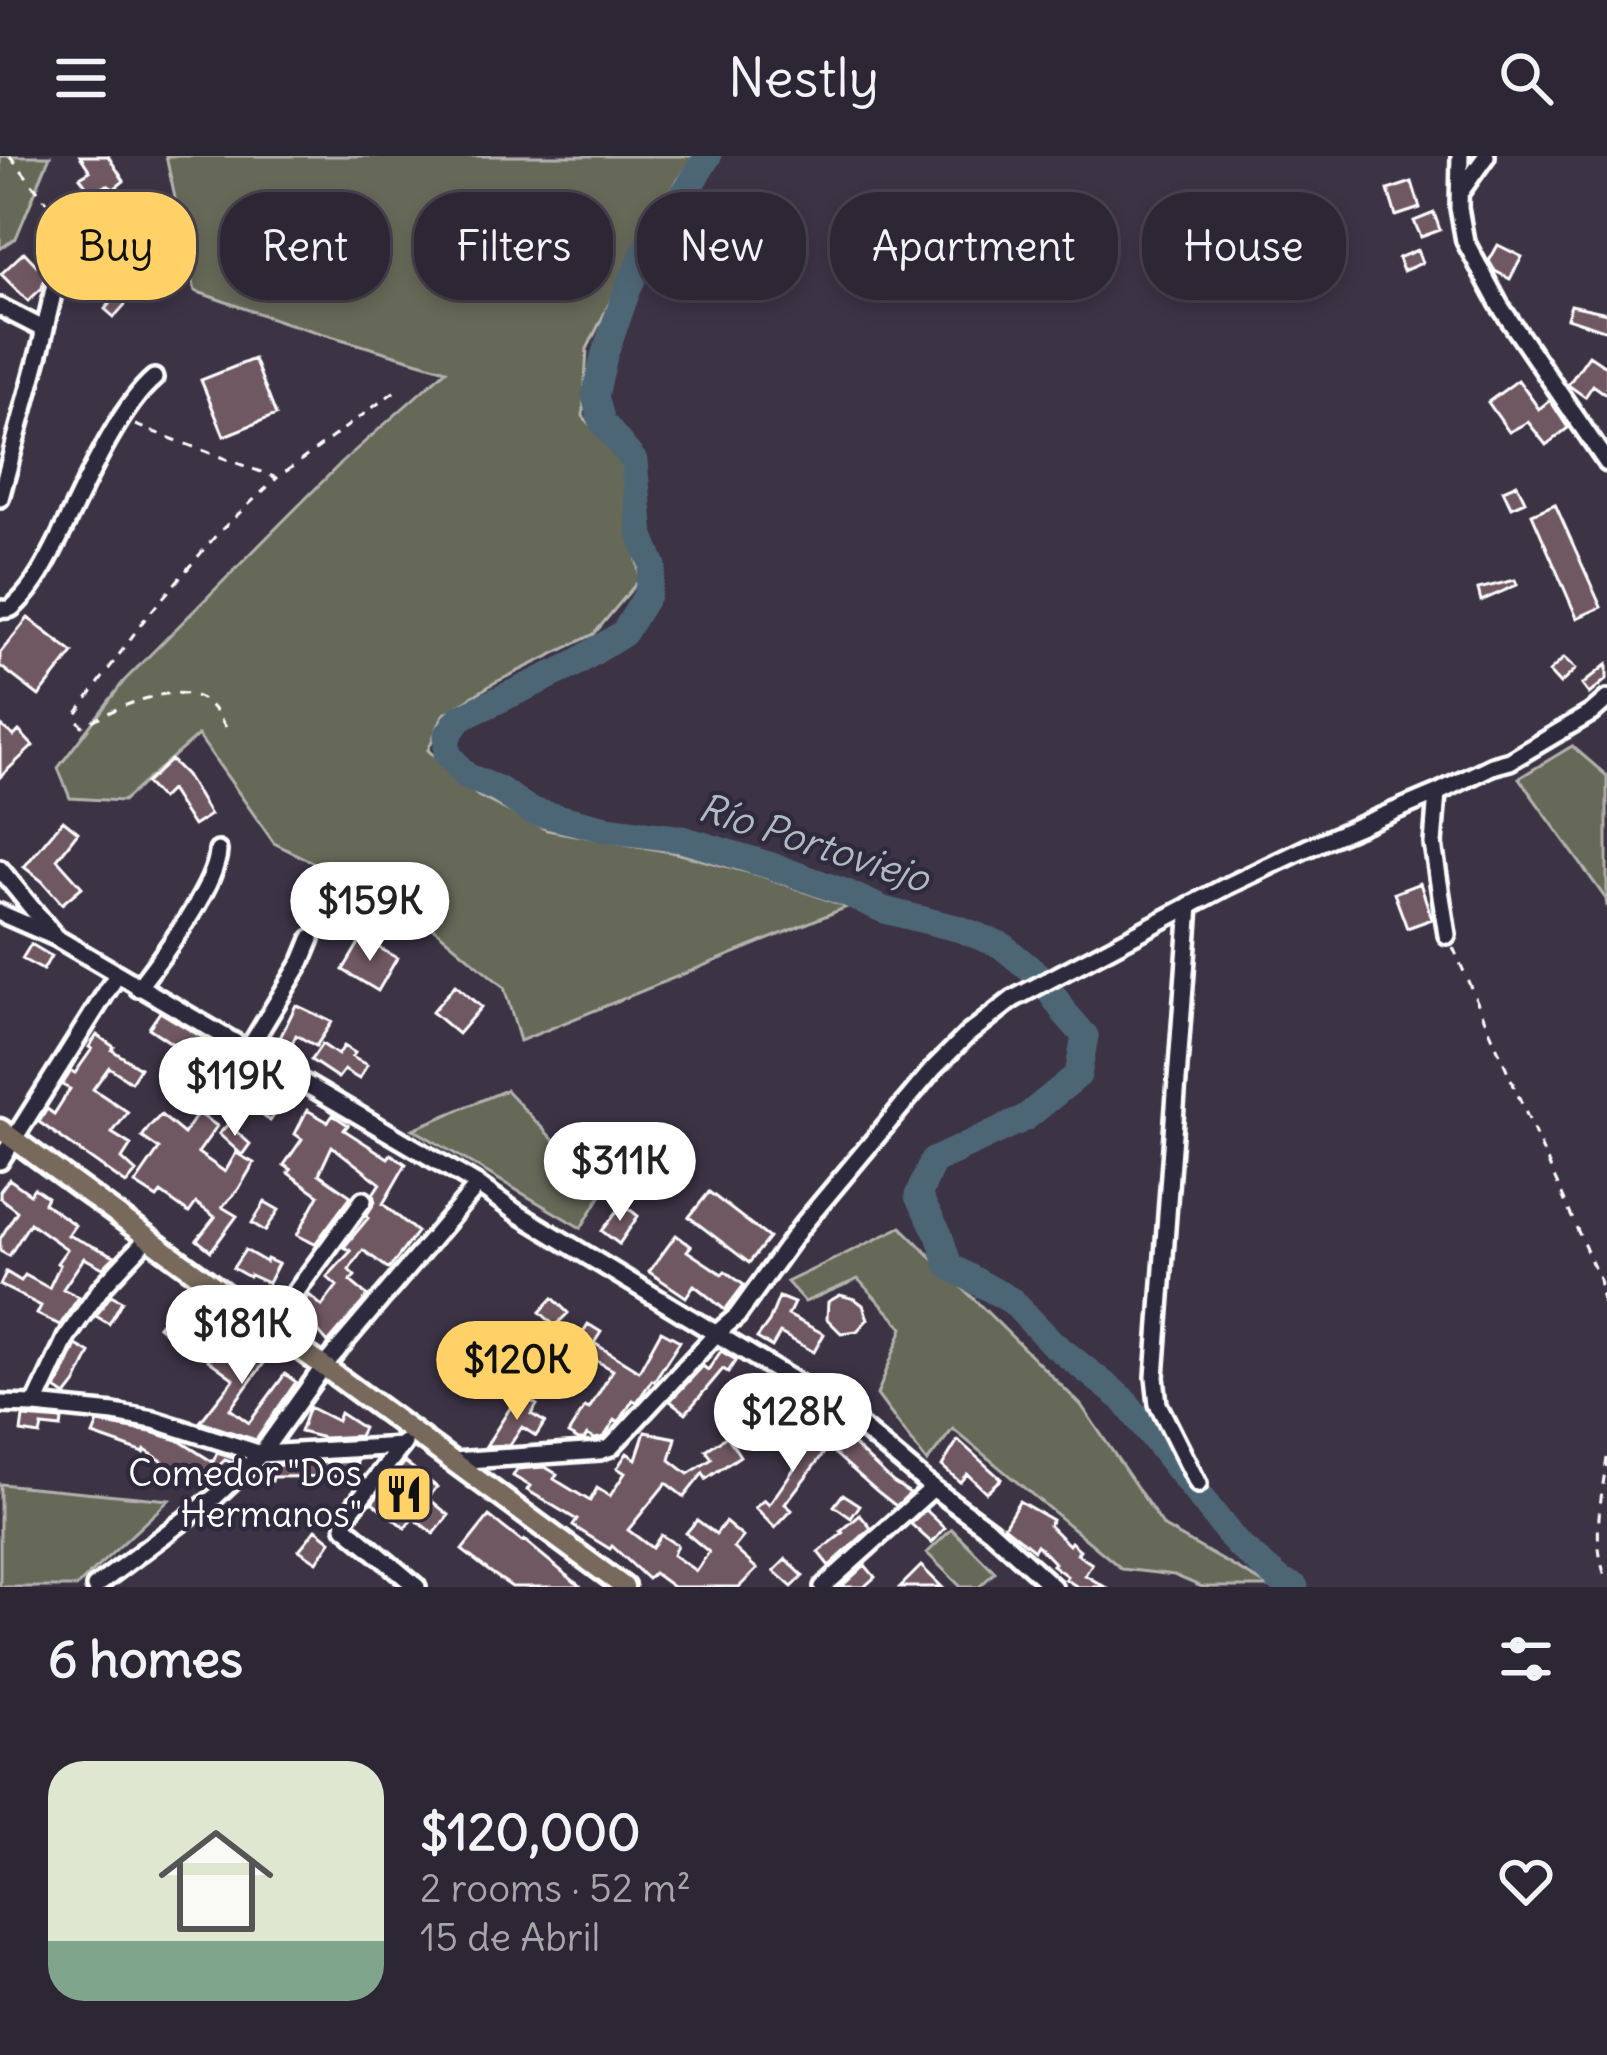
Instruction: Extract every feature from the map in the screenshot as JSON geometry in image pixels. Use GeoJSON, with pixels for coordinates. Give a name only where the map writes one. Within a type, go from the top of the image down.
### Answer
{"type":"FeatureCollection","features":[{"type":"Feature","properties":{"kind":"main road"},"geometry":{"type":"LineString","coordinates":[[7,1134],[324,1366],[408,1439],[453,1461],[624,1587]]}},
{"type":"Feature","properties":{"kind":"street"},"geometry":{"type":"LineString","coordinates":[[1460,156],[1459,208],[1465,242],[1500,306],[1607,463]]}},
{"type":"Feature","properties":{"kind":"street"},"geometry":{"type":"LineString","coordinates":[[1460,194],[1486,156]]}},
{"type":"Feature","properties":{"kind":"street"},"geometry":{"type":"LineString","coordinates":[[0,498],[5,458],[41,346],[50,300]]}},
{"type":"Feature","properties":{"kind":"street"},"geometry":{"type":"LineString","coordinates":[[0,307],[43,329]]}},
{"type":"Feature","properties":{"kind":"street"},"geometry":{"type":"LineString","coordinates":[[0,609],[16,604],[44,568],[90,473],[140,390],[154,378]]}},
{"type":"Feature","properties":{"kind":"street"},"geometry":{"type":"LineString","coordinates":[[453,1461],[610,1447],[737,1316],[800,1227],[932,1069],[1013,999],[1307,848],[1510,761],[1607,699]]}},
{"type":"Feature","properties":{"kind":"street"},"geometry":{"type":"LineString","coordinates":[[1437,794],[1433,844],[1448,935]]}},
{"type":"Feature","properties":{"kind":"street"},"geometry":{"type":"LineString","coordinates":[[138,988],[184,926],[218,864],[218,851]]}},
{"type":"Feature","properties":{"kind":"street"},"geometry":{"type":"LineString","coordinates":[[0,869],[55,937]]}},
{"type":"Feature","properties":{"kind":"street"},"geometry":{"type":"LineString","coordinates":[[1190,905],[1155,1377],[1158,1404],[1198,1484]]}},
{"type":"Feature","properties":{"kind":"street"},"geometry":{"type":"LineString","coordinates":[[0,913],[55,937],[478,1185],[837,1407],[1054,1587]]}},
{"type":"Feature","properties":{"kind":"street"},"geometry":{"type":"LineString","coordinates":[[248,1050],[311,939]]}},
{"type":"Feature","properties":{"kind":"street"},"geometry":{"type":"LineString","coordinates":[[0,1161],[7,1134],[117,975]]}},
{"type":"Feature","properties":{"kind":"street"},"geometry":{"type":"LineString","coordinates":[[95,1587],[215,1497],[261,1454],[324,1366],[478,1185]]}},
{"type":"Feature","properties":{"kind":"street"},"geometry":{"type":"LineString","coordinates":[[271,1326],[362,1200]]}},
{"type":"Feature","properties":{"kind":"street"},"geometry":{"type":"LineString","coordinates":[[35,1405],[66,1338],[102,1287],[148,1238]]}},
{"type":"Feature","properties":{"kind":"street"},"geometry":{"type":"LineString","coordinates":[[0,1404],[154,1420],[261,1454],[408,1439]]}},
{"type":"Feature","properties":{"kind":"street"},"geometry":{"type":"LineString","coordinates":[[408,1439],[351,1510],[345,1527],[417,1587]]}},
{"type":"Feature","properties":{"kind":"street"},"geometry":{"type":"LineString","coordinates":[[823,1587],[933,1488]]}},
{"type":"Feature","properties":{"kind":"path"},"geometry":{"type":"LineString","coordinates":[[10,156],[39,192]]}},
{"type":"Feature","properties":{"kind":"path"},"geometry":{"type":"LineString","coordinates":[[226,728],[208,703],[189,694],[164,693],[82,726],[75,716],[145,620],[218,533],[277,478],[398,389]]}},
{"type":"Feature","properties":{"kind":"path"},"geometry":{"type":"LineString","coordinates":[[122,420],[277,478]]}},
{"type":"Feature","properties":{"kind":"path"},"geometry":{"type":"LineString","coordinates":[[1448,935],[1600,1279],[1607,1326]]}},
{"type":"Feature","properties":{"kind":"path"},"geometry":{"type":"LineString","coordinates":[[1607,1458],[1598,1558],[1607,1581]]}},
{"type":"Feature","properties":{"kind":"green space"},"geometry":{"type":"Polygon","coordinates":[[[0,156],[50,156],[16,238],[0,249],[0,156]]]}},
{"type":"Feature","properties":{"kind":"green space"},"geometry":{"type":"Polygon","coordinates":[[[166,156],[695,156],[669,192],[637,192],[637,247],[613,296],[613,192],[414,192],[414,300],[611,300],[587,349],[583,416],[622,464],[640,579],[594,634],[494,683],[443,715],[428,750],[478,796],[547,830],[676,853],[762,876],[847,907],[520,1041],[504,987],[418,915],[274,843],[198,735],[123,801],[70,798],[58,768],[124,681],[342,462],[446,370],[221,300],[390,300],[390,192],[220,192],[220,300],[196,291],[196,192],[174,192],[166,156]]]}},
{"type":"Feature","properties":{"kind":"green space"},"geometry":{"type":"Polygon","coordinates":[[[1572,746],[1607,776],[1607,907],[1606,899],[1519,778],[1572,746]]]}},
{"type":"Feature","properties":{"kind":"green space"},"geometry":{"type":"Polygon","coordinates":[[[506,1090],[603,1192],[581,1228],[413,1129],[506,1090]]]}},
{"type":"Feature","properties":{"kind":"green space"},"geometry":{"type":"Polygon","coordinates":[[[901,1227],[1081,1405],[1164,1527],[1270,1587],[1202,1587],[1174,1575],[1122,1569],[953,1429],[927,1462],[877,1395],[903,1328],[858,1279],[805,1302],[787,1282],[901,1227]]]}},
{"type":"Feature","properties":{"kind":"green space"},"geometry":{"type":"Polygon","coordinates":[[[0,1484],[169,1500],[76,1587],[0,1587],[0,1484]]]}},
{"type":"Feature","properties":{"kind":"green space"},"geometry":{"type":"Polygon","coordinates":[[[952,1529],[995,1572],[979,1587],[961,1587],[927,1553],[952,1529]]]}},
{"type":"Feature","properties":{"kind":"building"},"geometry":{"type":"Polygon","coordinates":[[[80,156],[108,156],[124,181],[114,189],[107,185],[91,192],[80,177],[90,171],[80,156]]]}},
{"type":"Feature","properties":{"kind":"building"},"geometry":{"type":"Polygon","coordinates":[[[1412,182],[1420,208],[1396,216],[1388,190],[1412,182]]]}},
{"type":"Feature","properties":{"kind":"building"},"geometry":{"type":"Polygon","coordinates":[[[1434,213],[1440,230],[1421,237],[1414,221],[1434,213]]]}},
{"type":"Feature","properties":{"kind":"building"},"geometry":{"type":"Polygon","coordinates":[[[1498,245],[1522,257],[1510,279],[1495,271],[1489,261],[1498,245]]]}},
{"type":"Feature","properties":{"kind":"building"},"geometry":{"type":"Polygon","coordinates":[[[1417,250],[1422,263],[1403,271],[1398,258],[1417,250]]]}},
{"type":"Feature","properties":{"kind":"building"},"geometry":{"type":"Polygon","coordinates":[[[24,252],[36,265],[36,294],[28,301],[1,274],[24,252]]]}},
{"type":"Feature","properties":{"kind":"building"},"geometry":{"type":"Polygon","coordinates":[[[113,300],[129,300],[114,317],[105,309],[113,300]]]}},
{"type":"Feature","properties":{"kind":"building"},"geometry":{"type":"Polygon","coordinates":[[[1571,305],[1607,313],[1607,331],[1567,318],[1571,305]]]}},
{"type":"Feature","properties":{"kind":"building"},"geometry":{"type":"Polygon","coordinates":[[[1589,355],[1607,367],[1607,395],[1593,385],[1585,397],[1568,385],[1589,355]]]}},
{"type":"Feature","properties":{"kind":"building"},"geometry":{"type":"Polygon","coordinates":[[[254,359],[276,415],[224,436],[201,380],[254,359]]]}},
{"type":"Feature","properties":{"kind":"building"},"geometry":{"type":"Polygon","coordinates":[[[1518,380],[1539,409],[1550,400],[1568,428],[1546,445],[1528,422],[1509,432],[1488,402],[1518,380]]]}},
{"type":"Feature","properties":{"kind":"building"},"geometry":{"type":"Polygon","coordinates":[[[1517,484],[1525,501],[1511,507],[1503,490],[1517,484]]]}},
{"type":"Feature","properties":{"kind":"building"},"geometry":{"type":"Polygon","coordinates":[[[1555,504],[1601,607],[1577,618],[1532,514],[1555,504]]]}},
{"type":"Feature","properties":{"kind":"building"},"geometry":{"type":"Polygon","coordinates":[[[1515,580],[1517,585],[1481,601],[1478,589],[1515,580]]]}},
{"type":"Feature","properties":{"kind":"building"},"geometry":{"type":"Polygon","coordinates":[[[28,618],[73,653],[39,696],[0,666],[0,653],[28,618]]]}},
{"type":"Feature","properties":{"kind":"building"},"geometry":{"type":"Polygon","coordinates":[[[1564,658],[1576,669],[1560,684],[1549,672],[1564,658]]]}},
{"type":"Feature","properties":{"kind":"building"},"geometry":{"type":"Polygon","coordinates":[[[1607,664],[1607,679],[1589,694],[1582,685],[1607,664]]]}},
{"type":"Feature","properties":{"kind":"building"},"geometry":{"type":"Polygon","coordinates":[[[0,725],[14,736],[19,731],[33,746],[0,777],[0,725]]]}},
{"type":"Feature","properties":{"kind":"building"},"geometry":{"type":"Polygon","coordinates":[[[171,760],[210,815],[193,826],[170,790],[161,799],[146,783],[171,760]]]}},
{"type":"Feature","properties":{"kind":"building"},"geometry":{"type":"Polygon","coordinates":[[[63,820],[78,832],[57,859],[82,887],[62,904],[24,867],[63,820]]]}},
{"type":"Feature","properties":{"kind":"building"},"geometry":{"type":"Polygon","coordinates":[[[1420,883],[1432,919],[1407,928],[1394,893],[1420,883]]]}},
{"type":"Feature","properties":{"kind":"building"},"geometry":{"type":"Polygon","coordinates":[[[362,938],[397,958],[378,991],[343,970],[362,938]]]}},
{"type":"Feature","properties":{"kind":"building"},"geometry":{"type":"Polygon","coordinates":[[[31,944],[51,956],[43,970],[22,959],[31,944]]]}},
{"type":"Feature","properties":{"kind":"building"},"geometry":{"type":"Polygon","coordinates":[[[455,985],[481,1007],[458,1034],[432,1012],[455,985]]]}},
{"type":"Feature","properties":{"kind":"building"},"geometry":{"type":"Polygon","coordinates":[[[296,1005],[332,1022],[316,1046],[296,1035],[288,1052],[276,1046],[296,1005]]]}},
{"type":"Feature","properties":{"kind":"building"},"geometry":{"type":"Polygon","coordinates":[[[160,1012],[225,1051],[217,1064],[199,1054],[182,1079],[167,1069],[180,1049],[149,1028],[160,1012]]]}},
{"type":"Feature","properties":{"kind":"building"},"geometry":{"type":"Polygon","coordinates":[[[97,1035],[140,1068],[131,1082],[109,1067],[93,1089],[128,1112],[112,1133],[131,1145],[122,1159],[136,1172],[126,1184],[39,1122],[47,1109],[54,1114],[70,1089],[62,1085],[92,1049],[97,1035]]]}},
{"type":"Feature","properties":{"kind":"building"},"geometry":{"type":"Polygon","coordinates":[[[322,1044],[338,1055],[344,1046],[355,1053],[352,1057],[367,1065],[359,1079],[344,1070],[338,1078],[311,1060],[322,1044]]]}},
{"type":"Feature","properties":{"kind":"building"},"geometry":{"type":"Polygon","coordinates":[[[248,1064],[290,1093],[270,1121],[229,1091],[248,1064]]]}},
{"type":"Feature","properties":{"kind":"building"},"geometry":{"type":"Polygon","coordinates":[[[307,1110],[328,1122],[333,1115],[348,1125],[344,1130],[406,1164],[383,1204],[417,1232],[389,1269],[363,1250],[349,1270],[355,1276],[350,1281],[368,1296],[328,1343],[296,1312],[309,1295],[322,1306],[337,1286],[327,1277],[351,1251],[344,1247],[368,1218],[380,1183],[332,1146],[319,1174],[351,1196],[315,1244],[297,1235],[319,1195],[284,1165],[302,1139],[295,1134],[307,1110]]]}},
{"type":"Feature","properties":{"kind":"building"},"geometry":{"type":"Polygon","coordinates":[[[198,1113],[217,1126],[198,1153],[225,1172],[236,1153],[254,1163],[222,1207],[237,1216],[211,1251],[197,1240],[215,1217],[196,1203],[189,1213],[161,1193],[157,1198],[135,1184],[159,1149],[142,1137],[149,1127],[161,1115],[184,1134],[198,1113]]]}},
{"type":"Feature","properties":{"kind":"building"},"geometry":{"type":"Polygon","coordinates":[[[228,1124],[250,1144],[242,1155],[219,1134],[228,1124]]]}},
{"type":"Feature","properties":{"kind":"building"},"geometry":{"type":"Polygon","coordinates":[[[9,1179],[30,1194],[34,1188],[47,1197],[44,1203],[75,1225],[68,1235],[115,1256],[103,1268],[84,1258],[63,1289],[79,1297],[60,1325],[37,1314],[41,1306],[0,1285],[6,1272],[21,1281],[25,1275],[49,1288],[67,1249],[30,1223],[9,1256],[0,1251],[0,1239],[17,1211],[0,1198],[9,1179]]]}},
{"type":"Feature","properties":{"kind":"building"},"geometry":{"type":"Polygon","coordinates":[[[709,1192],[769,1238],[749,1263],[689,1217],[709,1192]]]}},
{"type":"Feature","properties":{"kind":"building"},"geometry":{"type":"Polygon","coordinates":[[[265,1202],[279,1210],[265,1231],[252,1223],[265,1202]]]}},
{"type":"Feature","properties":{"kind":"building"},"geometry":{"type":"Polygon","coordinates":[[[623,1204],[638,1216],[619,1244],[602,1231],[623,1204]]]}},
{"type":"Feature","properties":{"kind":"building"},"geometry":{"type":"Polygon","coordinates":[[[676,1235],[691,1246],[687,1251],[744,1285],[725,1310],[694,1285],[686,1297],[649,1272],[676,1235]]]}},
{"type":"Feature","properties":{"kind":"building"},"geometry":{"type":"Polygon","coordinates":[[[245,1250],[278,1264],[268,1283],[233,1268],[245,1250]]]}},
{"type":"Feature","properties":{"kind":"building"},"geometry":{"type":"Polygon","coordinates":[[[111,1295],[122,1301],[109,1324],[96,1316],[111,1295]]]}},
{"type":"Feature","properties":{"kind":"building"},"geometry":{"type":"Polygon","coordinates":[[[840,1295],[863,1305],[868,1319],[857,1331],[841,1333],[827,1319],[828,1302],[840,1295]]]}},
{"type":"Feature","properties":{"kind":"building"},"geometry":{"type":"Polygon","coordinates":[[[779,1297],[794,1303],[788,1315],[824,1334],[814,1352],[780,1333],[772,1347],[757,1338],[779,1297]]]}},
{"type":"Feature","properties":{"kind":"building"},"geometry":{"type":"Polygon","coordinates":[[[553,1298],[568,1313],[555,1326],[540,1312],[553,1298]]]}},
{"type":"Feature","properties":{"kind":"building"},"geometry":{"type":"Polygon","coordinates":[[[179,1300],[192,1310],[171,1337],[158,1326],[179,1300]]]}},
{"type":"Feature","properties":{"kind":"building"},"geometry":{"type":"Polygon","coordinates":[[[588,1324],[601,1332],[594,1343],[639,1371],[661,1331],[680,1341],[654,1381],[604,1437],[587,1435],[579,1440],[568,1434],[613,1370],[573,1348],[588,1324]]]}},
{"type":"Feature","properties":{"kind":"building"},"geometry":{"type":"Polygon","coordinates":[[[228,1328],[267,1359],[230,1409],[249,1423],[285,1374],[296,1382],[256,1440],[200,1422],[234,1379],[208,1360],[228,1328]]]}},
{"type":"Feature","properties":{"kind":"building"},"geometry":{"type":"Polygon","coordinates":[[[76,1345],[90,1353],[66,1396],[56,1389],[76,1345]]]}},
{"type":"Feature","properties":{"kind":"building"},"geometry":{"type":"Polygon","coordinates":[[[721,1351],[736,1360],[728,1372],[723,1369],[686,1413],[670,1401],[703,1366],[708,1370],[721,1351]]]}},
{"type":"Feature","properties":{"kind":"building"},"geometry":{"type":"Polygon","coordinates":[[[519,1394],[537,1405],[531,1414],[545,1422],[536,1436],[522,1427],[510,1445],[486,1446],[519,1394]]]}},
{"type":"Feature","properties":{"kind":"building"},"geometry":{"type":"Polygon","coordinates":[[[309,1407],[337,1421],[340,1413],[363,1428],[359,1436],[324,1438],[300,1432],[309,1407]]]}},
{"type":"Feature","properties":{"kind":"building"},"geometry":{"type":"Polygon","coordinates":[[[23,1417],[62,1420],[61,1428],[42,1426],[40,1435],[21,1432],[23,1417]]]}},
{"type":"Feature","properties":{"kind":"building"},"geometry":{"type":"Polygon","coordinates":[[[98,1423],[178,1440],[213,1462],[217,1453],[236,1459],[233,1463],[225,1460],[207,1477],[198,1464],[189,1478],[145,1450],[93,1435],[98,1423]]]}},
{"type":"Feature","properties":{"kind":"building"},"geometry":{"type":"Polygon","coordinates":[[[798,1427],[827,1449],[785,1504],[792,1510],[775,1528],[755,1508],[764,1500],[769,1505],[800,1460],[783,1449],[798,1427]]]}},
{"type":"Feature","properties":{"kind":"building"},"geometry":{"type":"Polygon","coordinates":[[[645,1432],[676,1438],[670,1460],[688,1474],[712,1459],[706,1450],[727,1436],[740,1456],[706,1479],[703,1473],[684,1497],[666,1483],[628,1530],[652,1548],[661,1535],[677,1545],[673,1555],[696,1571],[709,1552],[686,1533],[697,1520],[716,1534],[725,1522],[743,1537],[734,1548],[757,1569],[739,1587],[673,1587],[654,1573],[648,1579],[612,1546],[573,1526],[577,1520],[527,1490],[530,1486],[513,1476],[517,1469],[545,1467],[557,1474],[554,1479],[590,1501],[597,1488],[610,1496],[625,1473],[617,1468],[627,1453],[636,1459],[645,1432]]]}},
{"type":"Feature","properties":{"kind":"building"},"geometry":{"type":"Polygon","coordinates":[[[847,1439],[910,1493],[896,1506],[834,1453],[847,1439]]]}},
{"type":"Feature","properties":{"kind":"building"},"geometry":{"type":"Polygon","coordinates":[[[958,1440],[1001,1479],[986,1492],[967,1474],[960,1482],[942,1466],[958,1440]]]}},
{"type":"Feature","properties":{"kind":"building"},"geometry":{"type":"Polygon","coordinates":[[[357,1461],[356,1476],[273,1477],[272,1481],[256,1475],[266,1466],[357,1461]]]}},
{"type":"Feature","properties":{"kind":"building","name":"Comedor \"Dos Hermanos\""},"geometry":{"type":"Polygon","coordinates":[[[405,1462],[437,1487],[428,1498],[449,1515],[434,1534],[413,1518],[405,1528],[372,1502],[405,1462]]]}},
{"type":"Feature","properties":{"kind":"building"},"geometry":{"type":"Polygon","coordinates":[[[843,1494],[860,1505],[851,1518],[834,1506],[843,1494]]]}},
{"type":"Feature","properties":{"kind":"building"},"geometry":{"type":"Polygon","coordinates":[[[1019,1501],[1052,1520],[1049,1525],[1092,1564],[1085,1575],[1105,1587],[1078,1587],[1065,1579],[1037,1545],[1034,1550],[1004,1526],[1019,1501]]]}},
{"type":"Feature","properties":{"kind":"building"},"geometry":{"type":"Polygon","coordinates":[[[926,1510],[945,1528],[932,1543],[911,1524],[926,1510]]]}},
{"type":"Feature","properties":{"kind":"building"},"geometry":{"type":"Polygon","coordinates":[[[860,1515],[871,1528],[829,1566],[818,1552],[860,1515]]]}},
{"type":"Feature","properties":{"kind":"building"},"geometry":{"type":"Polygon","coordinates":[[[489,1516],[581,1587],[512,1587],[489,1571],[462,1550],[489,1516]]]}},
{"type":"Feature","properties":{"kind":"building"},"geometry":{"type":"Polygon","coordinates":[[[316,1529],[331,1541],[317,1562],[299,1550],[316,1529]]]}},
{"type":"Feature","properties":{"kind":"building"},"geometry":{"type":"Polygon","coordinates":[[[786,1559],[803,1576],[792,1587],[774,1571],[786,1559]]]}},
{"type":"Feature","properties":{"kind":"building"},"geometry":{"type":"Polygon","coordinates":[[[865,1565],[875,1577],[864,1587],[841,1587],[865,1565]]]}},
{"type":"Feature","properties":{"kind":"building"},"geometry":{"type":"Polygon","coordinates":[[[921,1566],[942,1587],[900,1587],[921,1566]]]}},
{"type":"Feature","properties":{"kind":"waterway","name":"Río Portoviejo"},"geometry":{"type":"LineString","coordinates":[[708,156],[657,227],[628,288],[595,396],[602,422],[634,461],[641,536],[653,566],[647,595],[624,633],[571,666],[460,718],[447,736],[447,753],[466,776],[498,789],[531,811],[606,829],[682,839],[772,866],[884,910],[1001,945],[1041,978],[1085,1036],[1078,1075],[1025,1118],[933,1161],[918,1196],[949,1266],[1012,1301],[1052,1343],[1123,1399],[1237,1544],[1282,1582],[1295,1587]]}},
{"type":"Feature","properties":{"kind":"place","name":"Comedor \"Dos Hermanos\""},"geometry":{"type":"Point","coordinates":[404,1494]}}]}
